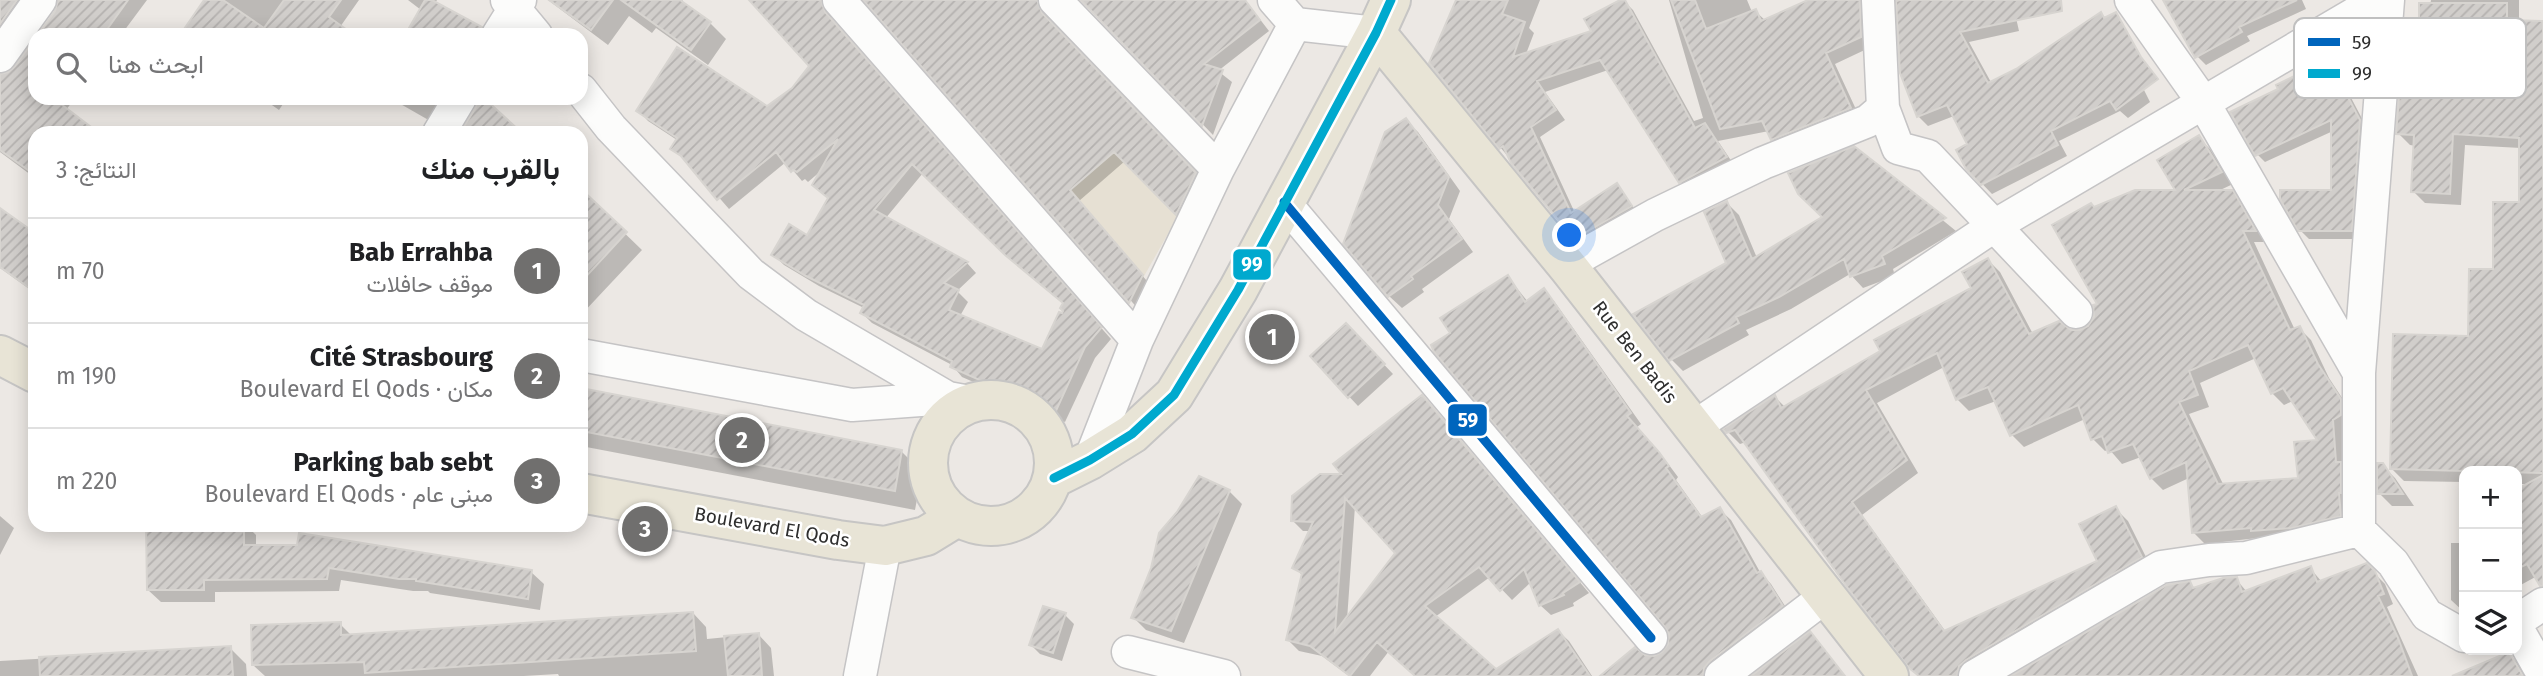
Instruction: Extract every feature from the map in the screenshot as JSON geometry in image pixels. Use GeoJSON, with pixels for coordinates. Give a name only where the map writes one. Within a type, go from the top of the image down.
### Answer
{"type":"FeatureCollection","features":[{"type":"Feature","properties":{"kind":"main road"},"geometry":{"type":"LineString","coordinates":[[1054,478],[1132,434],[1174,395],[1238,290],[1385,11]]}},
{"type":"Feature","properties":{"kind":"main road","name":"Rue Ben Badis"},"geometry":{"type":"LineString","coordinates":[[1385,11],[1568,267],[1889,676]]}},
{"type":"Feature","properties":{"kind":"main road"},"geometry":{"type":"LineString","coordinates":[[0,355],[28,369]]}},
{"type":"Feature","properties":{"kind":"main road"},"geometry":{"type":"LineString","coordinates":[[959,400],[1004,400],[1035,415],[1053,444],[1054,478],[1046,496],[1033,512],[1016,522],[996,527],[976,525],[957,517],[937,496],[928,470],[931,441],[959,400]]}},
{"type":"Feature","properties":{"kind":"main road","name":"Boulevard El Qods"},"geometry":{"type":"LineString","coordinates":[[588,494],[838,540],[885,546],[926,536],[957,517]]}},
{"type":"Feature","properties":{"kind":"street"},"geometry":{"type":"LineString","coordinates":[[0,56],[40,0]]}},
{"type":"Feature","properties":{"kind":"street"},"geometry":{"type":"LineString","coordinates":[[839,0],[1137,340]]}},
{"type":"Feature","properties":{"kind":"street"},"geometry":{"type":"LineString","coordinates":[[1055,0],[1218,169]]}},
{"type":"Feature","properties":{"kind":"street"},"geometry":{"type":"LineString","coordinates":[[1274,0],[1294,24]]}},
{"type":"Feature","properties":{"kind":"street"},"geometry":{"type":"LineString","coordinates":[[1878,0],[1883,108],[1898,148],[1928,156],[2076,312]]}},
{"type":"Feature","properties":{"kind":"street"},"geometry":{"type":"LineString","coordinates":[[2131,0],[2203,102],[2359,373]]}},
{"type":"Feature","properties":{"kind":"street"},"geometry":{"type":"LineString","coordinates":[[2347,18],[2378,0]]}},
{"type":"Feature","properties":{"kind":"street"},"geometry":{"type":"LineString","coordinates":[[2387,18],[2388,0]]}},
{"type":"Feature","properties":{"kind":"street"},"geometry":{"type":"LineString","coordinates":[[502,28],[514,3],[531,28]]}},
{"type":"Feature","properties":{"kind":"street"},"geometry":{"type":"LineString","coordinates":[[1294,24],[1385,11]]}},
{"type":"Feature","properties":{"kind":"street"},"geometry":{"type":"LineString","coordinates":[[1090,460],[1137,340],[1218,169],[1294,24]]}},
{"type":"Feature","properties":{"kind":"street"},"geometry":{"type":"LineString","coordinates":[[1694,428],[1994,226],[2294,49]]}},
{"type":"Feature","properties":{"kind":"street"},"geometry":{"type":"LineString","coordinates":[[2380,98],[2359,373],[2359,530],[2393,563],[2427,615],[2459,632]]}},
{"type":"Feature","properties":{"kind":"street"},"geometry":{"type":"LineString","coordinates":[[588,99],[611,128],[751,274],[806,315],[959,400]]}},
{"type":"Feature","properties":{"kind":"street"},"geometry":{"type":"LineString","coordinates":[[443,126],[456,105]]}},
{"type":"Feature","properties":{"kind":"street"},"geometry":{"type":"LineString","coordinates":[[1568,267],[1585,254],[1655,215],[1763,163],[1868,121],[1883,108]]}},
{"type":"Feature","properties":{"kind":"street"},"geometry":{"type":"LineString","coordinates":[[1284,202],[1651,638]]}},
{"type":"Feature","properties":{"kind":"street"},"geometry":{"type":"LineString","coordinates":[[588,356],[852,405],[959,400]]}},
{"type":"Feature","properties":{"kind":"street"},"geometry":{"type":"LineString","coordinates":[[1976,676],[2161,567],[2246,558],[2359,530]]}},
{"type":"Feature","properties":{"kind":"street"},"geometry":{"type":"LineString","coordinates":[[860,676],[885,546]]}},
{"type":"Feature","properties":{"kind":"street"},"geometry":{"type":"LineString","coordinates":[[1721,676],[1826,596]]}},
{"type":"Feature","properties":{"kind":"street"},"geometry":{"type":"LineString","coordinates":[[2522,618],[2543,604]]}},
{"type":"Feature","properties":{"kind":"street"},"geometry":{"type":"LineString","coordinates":[[2522,637],[2543,674]]}},
{"type":"Feature","properties":{"kind":"street"},"geometry":{"type":"LineString","coordinates":[[1128,652],[1224,676]]}},
{"type":"Feature","properties":{"kind":"shaded area"},"geometry":{"type":"Polygon","coordinates":[[[1102,63],[1204,170],[1126,308],[1045,214],[1114,152],[1079,94],[1102,63]]]}},
{"type":"Feature","properties":{"kind":"building"},"geometry":{"type":"Polygon","coordinates":[[[0,0],[17,0],[0,24],[0,0]]]}},
{"type":"Feature","properties":{"kind":"building"},"geometry":{"type":"Polygon","coordinates":[[[58,0],[128,0],[108,28],[43,28],[55,11],[58,0]]]}},
{"type":"Feature","properties":{"kind":"building"},"geometry":{"type":"Polygon","coordinates":[[[204,0],[223,0],[264,28],[185,28],[204,0]]]}},
{"type":"Feature","properties":{"kind":"building"},"geometry":{"type":"Polygon","coordinates":[[[284,0],[341,0],[329,17],[344,28],[264,28],[284,0]]]}},
{"type":"Feature","properties":{"kind":"building"},"geometry":{"type":"Polygon","coordinates":[[[425,0],[432,0],[482,27],[482,28],[409,28],[425,0]]]}},
{"type":"Feature","properties":{"kind":"building"},"geometry":{"type":"Polygon","coordinates":[[[549,0],[613,0],[591,30],[549,0]]]}},
{"type":"Feature","properties":{"kind":"building"},"geometry":{"type":"Polygon","coordinates":[[[621,0],[680,0],[711,22],[691,50],[621,0]]]}},
{"type":"Feature","properties":{"kind":"building"},"geometry":{"type":"Polygon","coordinates":[[[749,0],[821,0],[825,12],[1102,327],[1085,347],[1055,413],[950,367],[952,361],[860,313],[864,305],[771,255],[789,224],[807,235],[828,198],[812,185],[838,139],[797,172],[791,172],[776,152],[717,200],[681,156],[670,149],[677,138],[636,111],[677,47],[767,106],[792,88],[809,66],[749,0]],[[912,164],[874,210],[968,262],[944,283],[959,290],[949,310],[1042,349],[1059,312],[1063,311],[1060,308],[1063,303],[1005,255],[912,164]]]}},
{"type":"Feature","properties":{"kind":"building"},"geometry":{"type":"Polygon","coordinates":[[[863,0],[1037,0],[1042,13],[1196,173],[1176,215],[1114,152],[1070,190],[1143,275],[1129,303],[863,0]]]}},
{"type":"Feature","properties":{"kind":"building"},"geometry":{"type":"Polygon","coordinates":[[[1081,0],[1245,0],[1260,20],[1204,64],[1223,70],[1202,126],[1081,0]]]}},
{"type":"Feature","properties":{"kind":"building"},"geometry":{"type":"Polygon","coordinates":[[[1456,0],[1508,0],[1502,14],[1525,22],[1513,57],[1591,31],[1584,19],[1620,0],[1625,0],[1695,128],[1705,123],[1727,157],[1679,183],[1600,60],[1537,81],[1556,110],[1531,127],[1571,213],[1617,183],[1632,206],[1574,239],[1511,163],[1503,146],[1499,149],[1429,63],[1456,0]]]}},
{"type":"Feature","properties":{"kind":"building"},"geometry":{"type":"Polygon","coordinates":[[[1671,0],[1695,0],[1706,29],[1756,9],[1761,21],[1808,0],[1860,0],[1861,37],[1826,53],[1851,108],[1771,140],[1762,121],[1720,129],[1671,0]]]}},
{"type":"Feature","properties":{"kind":"building"},"geometry":{"type":"Polygon","coordinates":[[[2061,0],[2062,11],[1960,32],[1988,83],[2016,69],[2101,12],[2104,18],[2116,12],[2141,57],[2158,79],[2116,110],[2110,101],[2051,131],[2058,145],[1981,185],[1966,169],[1956,150],[1967,144],[1947,105],[1917,117],[1900,73],[1896,1],[2061,0]]]}},
{"type":"Feature","properties":{"kind":"building"},"geometry":{"type":"Polygon","coordinates":[[[2163,0],[2297,0],[2239,27],[2242,32],[2195,58],[2163,0]]]}},
{"type":"Feature","properties":{"kind":"building"},"geometry":{"type":"Polygon","coordinates":[[[2419,3],[2507,3],[2507,18],[2419,18],[2419,3]]]}},
{"type":"Feature","properties":{"kind":"building"},"geometry":{"type":"Polygon","coordinates":[[[2526,21],[2543,21],[2543,473],[2522,472],[2522,466],[2459,466],[2459,471],[2390,469],[2393,334],[2468,336],[2469,269],[2493,269],[2493,202],[2519,202],[2519,138],[2453,134],[2450,194],[2411,192],[2414,135],[2396,134],[2399,98],[2526,98],[2526,21]]]}},
{"type":"Feature","properties":{"kind":"building"},"geometry":{"type":"Polygon","coordinates":[[[28,48],[28,105],[62,105],[90,126],[28,126],[28,170],[0,150],[0,74],[14,67],[28,48]]]}},
{"type":"Feature","properties":{"kind":"building"},"geometry":{"type":"Polygon","coordinates":[[[2294,76],[2294,98],[2348,98],[2360,120],[2352,231],[2298,231],[2280,199],[2280,190],[2331,190],[2331,120],[2255,156],[2230,112],[2278,89],[2276,85],[2294,76]]]}},
{"type":"Feature","properties":{"kind":"building"},"geometry":{"type":"Polygon","coordinates":[[[492,105],[514,126],[464,126],[476,107],[492,105]]]}},
{"type":"Feature","properties":{"kind":"building"},"geometry":{"type":"Polygon","coordinates":[[[1406,118],[1449,177],[1438,205],[1462,239],[1411,276],[1413,279],[1388,297],[1343,244],[1385,132],[1406,118]]]}},
{"type":"Feature","properties":{"kind":"building"},"geometry":{"type":"Polygon","coordinates":[[[2199,135],[2222,172],[2184,190],[2233,190],[2256,231],[2243,231],[2290,330],[2300,326],[2318,364],[2341,399],[2341,415],[2333,420],[2336,462],[2341,462],[2341,516],[2292,528],[2192,533],[2186,462],[2150,479],[2133,444],[2108,453],[2102,436],[2091,440],[2078,405],[2010,436],[1988,387],[1956,400],[1937,353],[1866,390],[1907,460],[1852,502],[1944,631],[2097,561],[2079,524],[2116,506],[2142,557],[1966,660],[1959,666],[1957,676],[1919,676],[1909,668],[1847,587],[1735,430],[1726,433],[1723,429],[1775,395],[1781,408],[1880,351],[1874,340],[1971,288],[1962,272],[1988,258],[2029,334],[2059,321],[2071,330],[2088,326],[2094,317],[2093,305],[2097,304],[2052,225],[2091,203],[2094,207],[2135,190],[2175,190],[2157,160],[2199,135]],[[2248,345],[2189,371],[2198,395],[2179,402],[2218,484],[2298,478],[2294,442],[2317,440],[2283,388],[2271,394],[2248,345]]]}},
{"type":"Feature","properties":{"kind":"building"},"geometry":{"type":"Polygon","coordinates":[[[1854,146],[1946,218],[1882,256],[1885,264],[1850,277],[1844,259],[1779,297],[1736,317],[1739,323],[1669,361],[1633,314],[1726,263],[1704,212],[1727,201],[1752,259],[1822,217],[1798,194],[1788,173],[1854,146]]]}},
{"type":"Feature","properties":{"kind":"building"},"geometry":{"type":"Polygon","coordinates":[[[588,196],[627,232],[588,274],[588,196]]]}},
{"type":"Feature","properties":{"kind":"building"},"geometry":{"type":"Polygon","coordinates":[[[0,208],[28,228],[28,287],[0,267],[0,208]]]}},
{"type":"Feature","properties":{"kind":"building"},"geometry":{"type":"Polygon","coordinates":[[[1508,275],[1525,302],[1544,288],[1631,413],[1627,416],[1659,452],[1669,466],[1666,468],[1701,517],[1720,507],[1757,573],[1761,571],[1783,606],[1710,661],[1704,668],[1703,676],[1600,676],[1635,647],[1645,655],[1654,656],[1662,652],[1668,644],[1669,634],[1434,352],[1431,345],[1450,333],[1440,318],[1508,275]]]}},
{"type":"Feature","properties":{"kind":"building"},"geometry":{"type":"Polygon","coordinates":[[[1346,323],[1385,364],[1348,398],[1310,356],[1346,323]]]}},
{"type":"Feature","properties":{"kind":"building"},"geometry":{"type":"Polygon","coordinates":[[[588,389],[902,450],[895,491],[588,432],[588,389]]]}},
{"type":"Feature","properties":{"kind":"building"},"geometry":{"type":"Polygon","coordinates":[[[1422,395],[1580,582],[1563,593],[1564,595],[1539,606],[1524,569],[1500,591],[1479,567],[1425,606],[1496,669],[1558,629],[1590,676],[1415,676],[1377,642],[1350,676],[1310,646],[1286,640],[1302,573],[1292,568],[1313,522],[1291,521],[1292,496],[1320,474],[1341,474],[1333,464],[1422,395]],[[1345,498],[1335,632],[1395,553],[1345,498]]]}},
{"type":"Feature","properties":{"kind":"building"},"geometry":{"type":"Polygon","coordinates":[[[2377,463],[2383,463],[2403,494],[2377,494],[2377,463]]]}},
{"type":"Feature","properties":{"kind":"building"},"geometry":{"type":"Polygon","coordinates":[[[2543,475],[2543,586],[2540,586],[2527,564],[2522,566],[2522,486],[2543,475]]]}},
{"type":"Feature","properties":{"kind":"building"},"geometry":{"type":"Polygon","coordinates":[[[1199,476],[1230,490],[1171,631],[1131,618],[1151,568],[1159,533],[1177,512],[1199,476]]]}},
{"type":"Feature","properties":{"kind":"building"},"geometry":{"type":"Polygon","coordinates":[[[146,532],[244,532],[244,545],[297,545],[299,533],[532,570],[528,599],[416,579],[399,579],[329,568],[327,579],[204,580],[204,590],[147,590],[146,532]]]}},
{"type":"Feature","properties":{"kind":"building"},"geometry":{"type":"Polygon","coordinates":[[[2367,563],[2375,571],[2384,594],[2378,596],[2412,676],[2011,676],[2167,585],[2190,581],[2193,588],[2223,578],[2237,577],[2242,592],[2311,566],[2317,582],[2367,563]]]}},
{"type":"Feature","properties":{"kind":"building"},"geometry":{"type":"Polygon","coordinates":[[[1043,606],[1066,613],[1053,653],[1029,645],[1043,606]]]}},
{"type":"Feature","properties":{"kind":"building"},"geometry":{"type":"Polygon","coordinates":[[[693,612],[696,651],[365,673],[364,662],[252,665],[251,625],[341,622],[341,635],[693,612]]]}},
{"type":"Feature","properties":{"kind":"building"},"geometry":{"type":"Polygon","coordinates":[[[1810,631],[1845,676],[1751,676],[1810,631]]]}},
{"type":"Feature","properties":{"kind":"building"},"geometry":{"type":"Polygon","coordinates":[[[759,633],[762,676],[728,676],[724,636],[759,633]]]}},
{"type":"Feature","properties":{"kind":"building"},"geometry":{"type":"Polygon","coordinates":[[[231,646],[233,676],[40,676],[39,657],[231,646]]]}},
{"type":"Feature","properties":{"kind":"building"},"geometry":{"type":"Polygon","coordinates":[[[2502,655],[2511,655],[2523,676],[2452,676],[2502,655]]]}},
{"type":"Feature","properties":{"kind":"transit line","name":"99"},"geometry":{"type":"LineString","coordinates":[[1054,478],[1132,434],[1174,395],[1238,290],[1376,33],[1391,0]]}},
{"type":"Feature","properties":{"kind":"transit line","name":"59"},"geometry":{"type":"LineString","coordinates":[[1284,202],[1651,638]]}},
{"type":"Feature","properties":{"kind":"place","name":"Bab Errahba"},"geometry":{"type":"Point","coordinates":[1272,337]}},
{"type":"Feature","properties":{"kind":"place","name":"Cité Strasbourg"},"geometry":{"type":"Point","coordinates":[742,440]}},
{"type":"Feature","properties":{"kind":"place","name":"Parking bab sebt"},"geometry":{"type":"Point","coordinates":[645,529]}}]}
